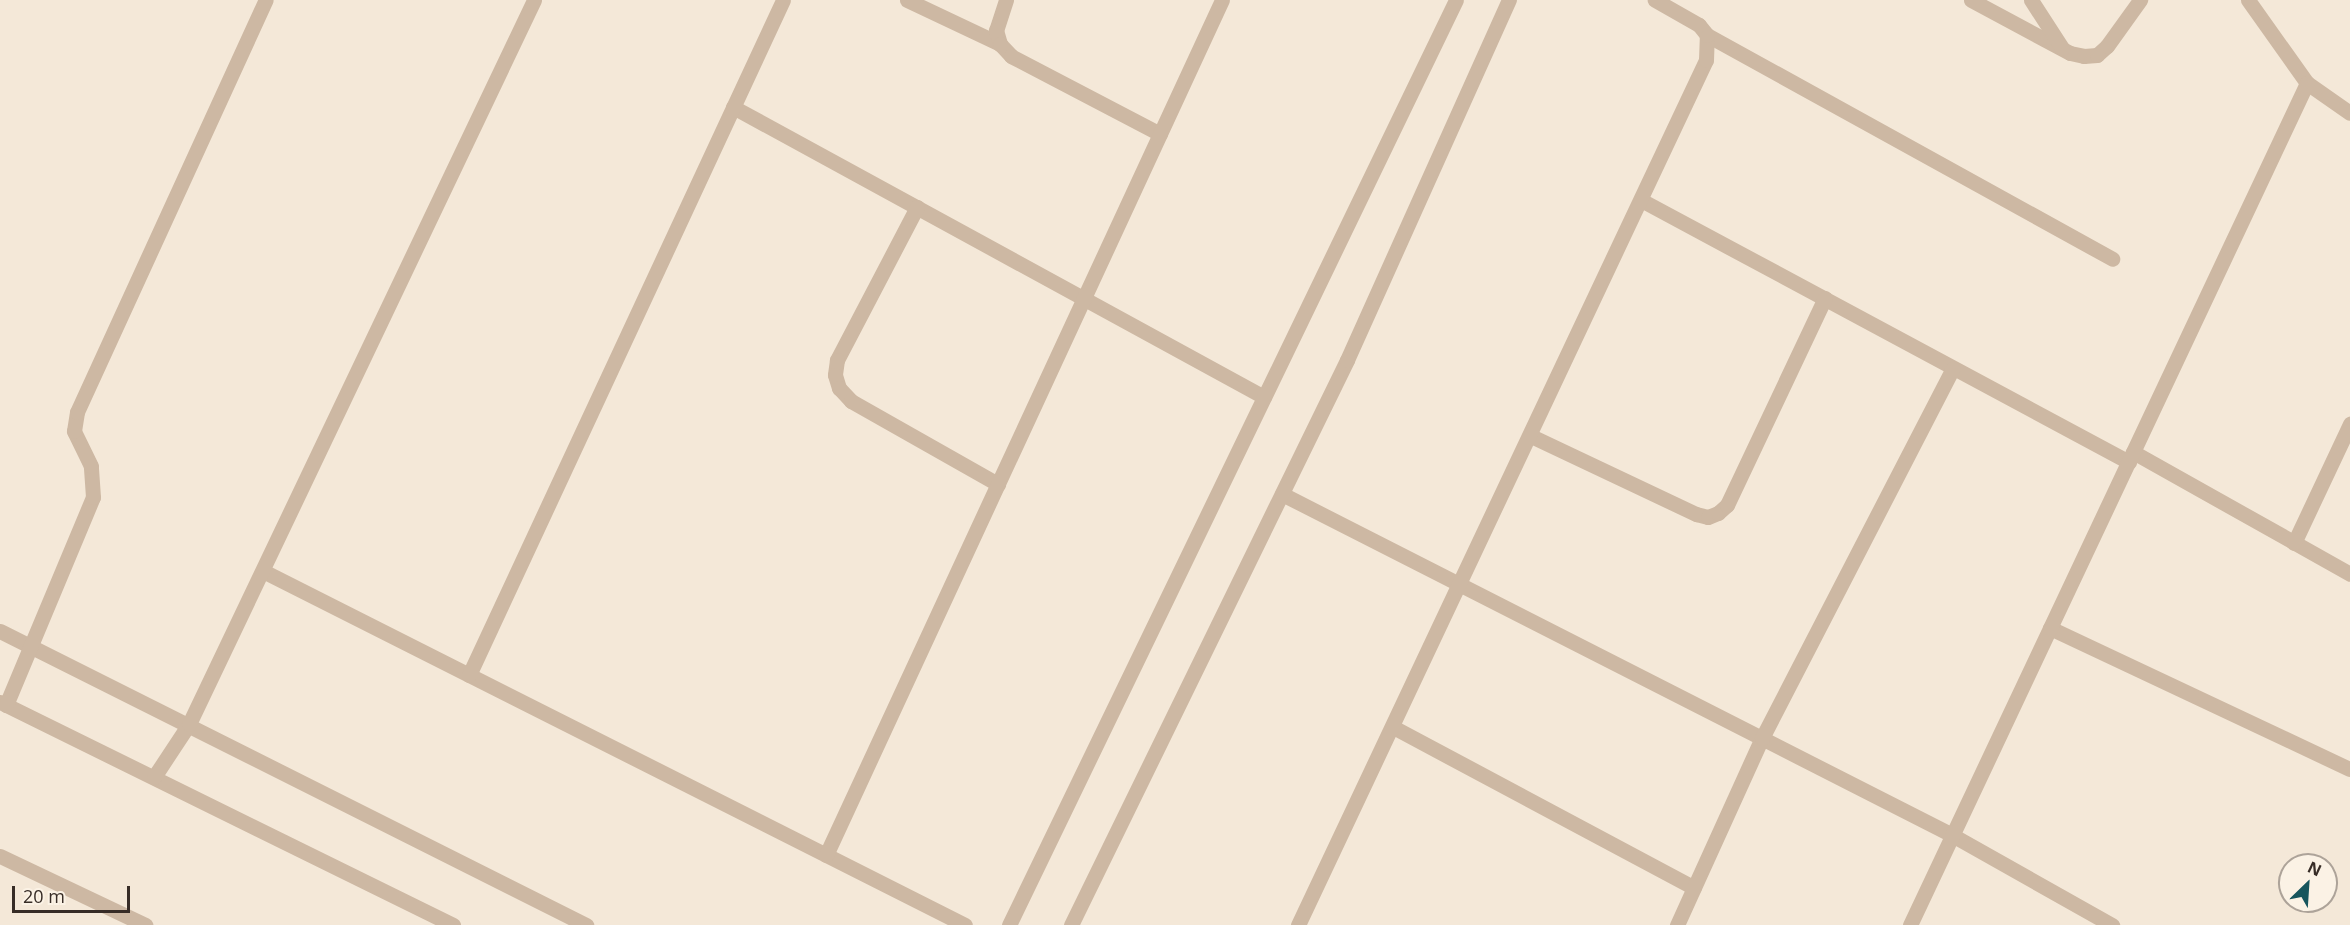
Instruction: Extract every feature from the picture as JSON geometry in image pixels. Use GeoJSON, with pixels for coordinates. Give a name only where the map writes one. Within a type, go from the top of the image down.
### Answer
{"type":"FeatureCollection","features":[{"type":"Feature","properties":{"kind":"street"},"geometry":{"type":"LineString","coordinates":[[266,0],[76,412],[74,431],[91,466],[93,497],[3,703],[453,925]]}},
{"type":"Feature","properties":{"kind":"street"},"geometry":{"type":"LineString","coordinates":[[154,777],[189,724],[534,0]]}},
{"type":"Feature","properties":{"kind":"street"},"geometry":{"type":"LineString","coordinates":[[469,675],[783,0]]}},
{"type":"Feature","properties":{"kind":"street"},"geometry":{"type":"LineString","coordinates":[[907,0],[1000,44],[1011,56],[1160,134]]}},
{"type":"Feature","properties":{"kind":"street"},"geometry":{"type":"LineString","coordinates":[[1000,44],[996,30],[1006,0]]}},
{"type":"Feature","properties":{"kind":"street"},"geometry":{"type":"LineString","coordinates":[[826,855],[1222,0]]}},
{"type":"Feature","properties":{"kind":"street"},"geometry":{"type":"LineString","coordinates":[[1009,925],[1456,0]]}},
{"type":"Feature","properties":{"kind":"street"},"geometry":{"type":"LineString","coordinates":[[1071,925],[1347,360],[1509,0]]}},
{"type":"Feature","properties":{"kind":"street"},"geometry":{"type":"LineString","coordinates":[[1655,0],[1699,25],[1707,35],[2112,259]]}},
{"type":"Feature","properties":{"kind":"street"},"geometry":{"type":"LineString","coordinates":[[1971,0],[2063,49],[2085,56],[2097,55],[2140,0]]}},
{"type":"Feature","properties":{"kind":"street"},"geometry":{"type":"LineString","coordinates":[[2031,0],[2063,49]]}},
{"type":"Feature","properties":{"kind":"street"},"geometry":{"type":"LineString","coordinates":[[2248,0],[2307,83],[2350,113]]}},
{"type":"Feature","properties":{"kind":"street"},"geometry":{"type":"LineString","coordinates":[[1298,925],[1461,586],[1706,60],[1707,35]]}},
{"type":"Feature","properties":{"kind":"street"},"geometry":{"type":"LineString","coordinates":[[1910,925],[2307,83]]}},
{"type":"Feature","properties":{"kind":"street"},"geometry":{"type":"LineString","coordinates":[[733,107],[1084,296],[1264,397]]}},
{"type":"Feature","properties":{"kind":"street"},"geometry":{"type":"LineString","coordinates":[[1641,200],[1953,368],[2131,457],[2350,574]]}},
{"type":"Feature","properties":{"kind":"street"},"geometry":{"type":"LineString","coordinates":[[917,207],[837,360],[835,375],[839,388],[851,401],[998,484]]}},
{"type":"Feature","properties":{"kind":"street"},"geometry":{"type":"LineString","coordinates":[[1531,436],[1696,514],[1708,517],[1718,513],[1727,505],[1825,298]]}},
{"type":"Feature","properties":{"kind":"street"},"geometry":{"type":"LineString","coordinates":[[1677,925],[1762,738],[1953,368]]}},
{"type":"Feature","properties":{"kind":"street"},"geometry":{"type":"LineString","coordinates":[[2294,543],[2350,424]]}},
{"type":"Feature","properties":{"kind":"street"},"geometry":{"type":"LineString","coordinates":[[1282,494],[1952,836],[2112,925]]}},
{"type":"Feature","properties":{"kind":"street"},"geometry":{"type":"LineString","coordinates":[[263,571],[965,925]]}},
{"type":"Feature","properties":{"kind":"street"},"geometry":{"type":"LineString","coordinates":[[2050,628],[2350,769]]}},
{"type":"Feature","properties":{"kind":"street"},"geometry":{"type":"LineString","coordinates":[[0,630],[586,925]]}},
{"type":"Feature","properties":{"kind":"street"},"geometry":{"type":"LineString","coordinates":[[1393,727],[1694,888]]}},
{"type":"Feature","properties":{"kind":"street"},"geometry":{"type":"LineString","coordinates":[[0,856],[136,923]]}}]}
